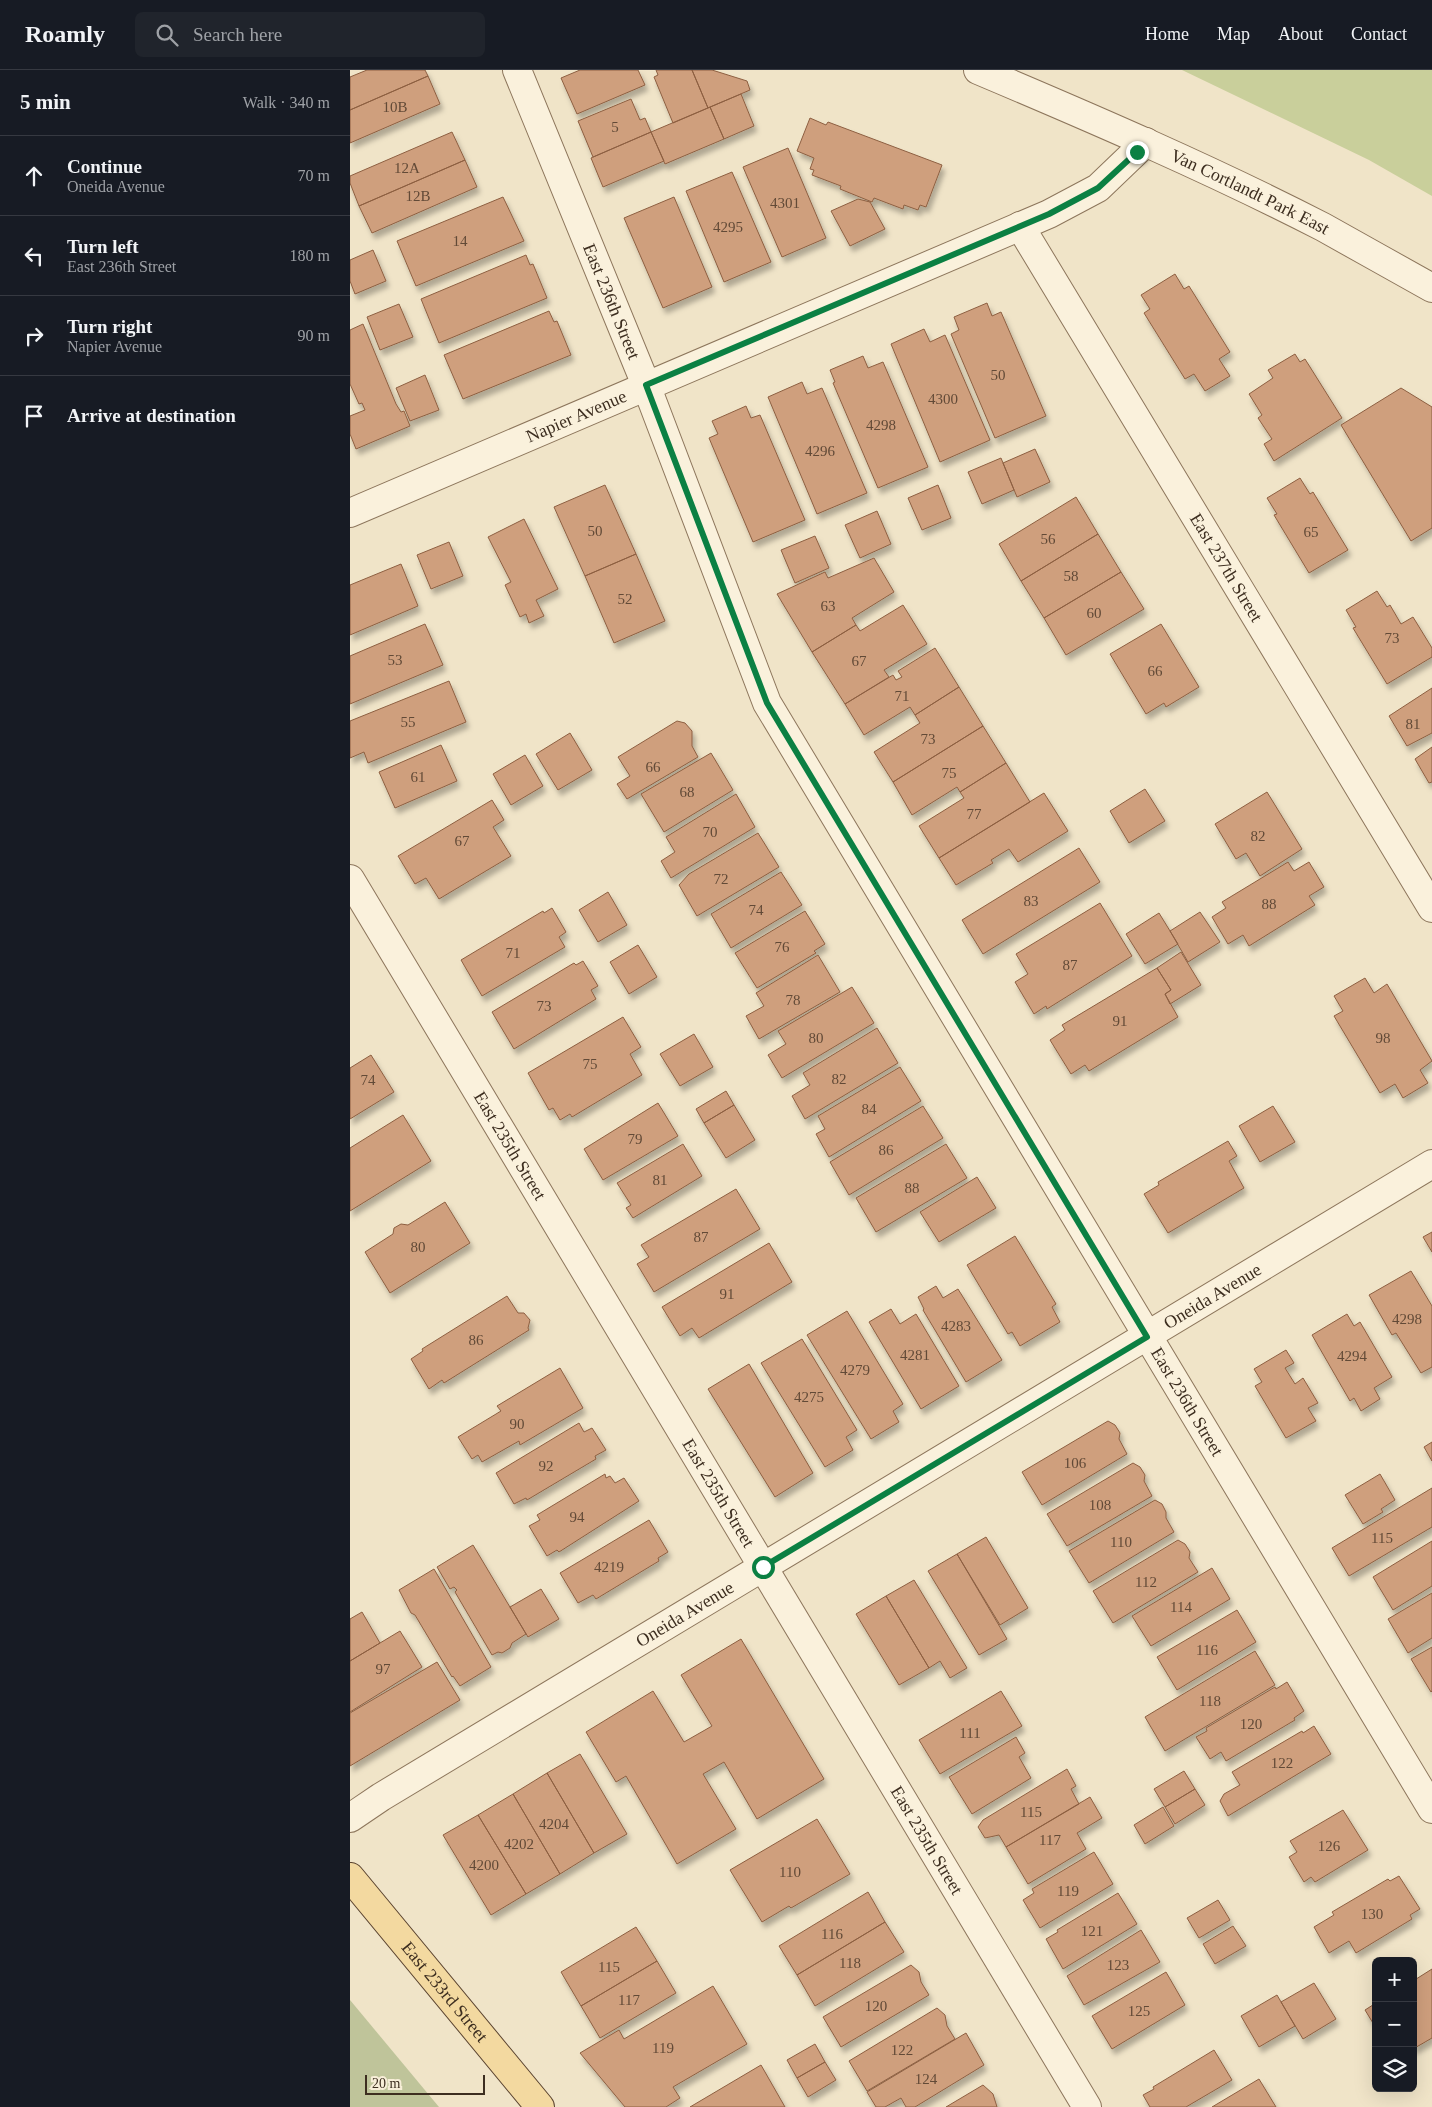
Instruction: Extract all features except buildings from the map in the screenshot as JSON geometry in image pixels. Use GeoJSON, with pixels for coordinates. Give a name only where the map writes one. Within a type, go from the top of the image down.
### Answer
{"type":"FeatureCollection","features":[{"type":"Feature","properties":{"kind":"main road","name":"East 233rd Street"},"geometry":{"type":"LineString","coordinates":[[350,1877],[540,2107]]}},
{"type":"Feature","properties":{"kind":"street","name":"East 236th Street"},"geometry":{"type":"LineString","coordinates":[[517,70],[646,385],[767,703],[1432,1809]]}},
{"type":"Feature","properties":{"kind":"street","name":"Van Cortlandt Park East"},"geometry":{"type":"LineString","coordinates":[[978,70],[1146,142],[1323,228],[1432,288]]}},
{"type":"Feature","properties":{"kind":"street","name":"Napier Avenue"},"geometry":{"type":"LineString","coordinates":[[350,513],[1070,204],[1098,188],[1119,171],[1146,142]]}},
{"type":"Feature","properties":{"kind":"street","name":"East 237th Street"},"geometry":{"type":"LineString","coordinates":[[1020,226],[1432,908]]}},
{"type":"Feature","properties":{"kind":"street","name":"East 235th Street"},"geometry":{"type":"LineString","coordinates":[[350,879],[1087,2107]]}},
{"type":"Feature","properties":{"kind":"street","name":"Oneida Avenue"},"geometry":{"type":"LineString","coordinates":[[350,1818],[380,1797],[1432,1164]]}},
{"type":"Feature","properties":{"kind":"green space"},"geometry":{"type":"Polygon","coordinates":[[[1182,70],[1432,70],[1432,196],[1369,160],[1182,70]]]}},
{"type":"Feature","properties":{"kind":"green space"},"geometry":{"type":"Polygon","coordinates":[[[350,2000],[439,2107],[350,2107],[350,2000]]]}},
{"type":"Feature","properties":{"kind":"route"},"geometry":{"type":"LineString","coordinates":[[763,1567],[1147,1337],[767,703],[646,385],[1077,201],[1098,188],[1119,171],[1137,152]]}}]}
